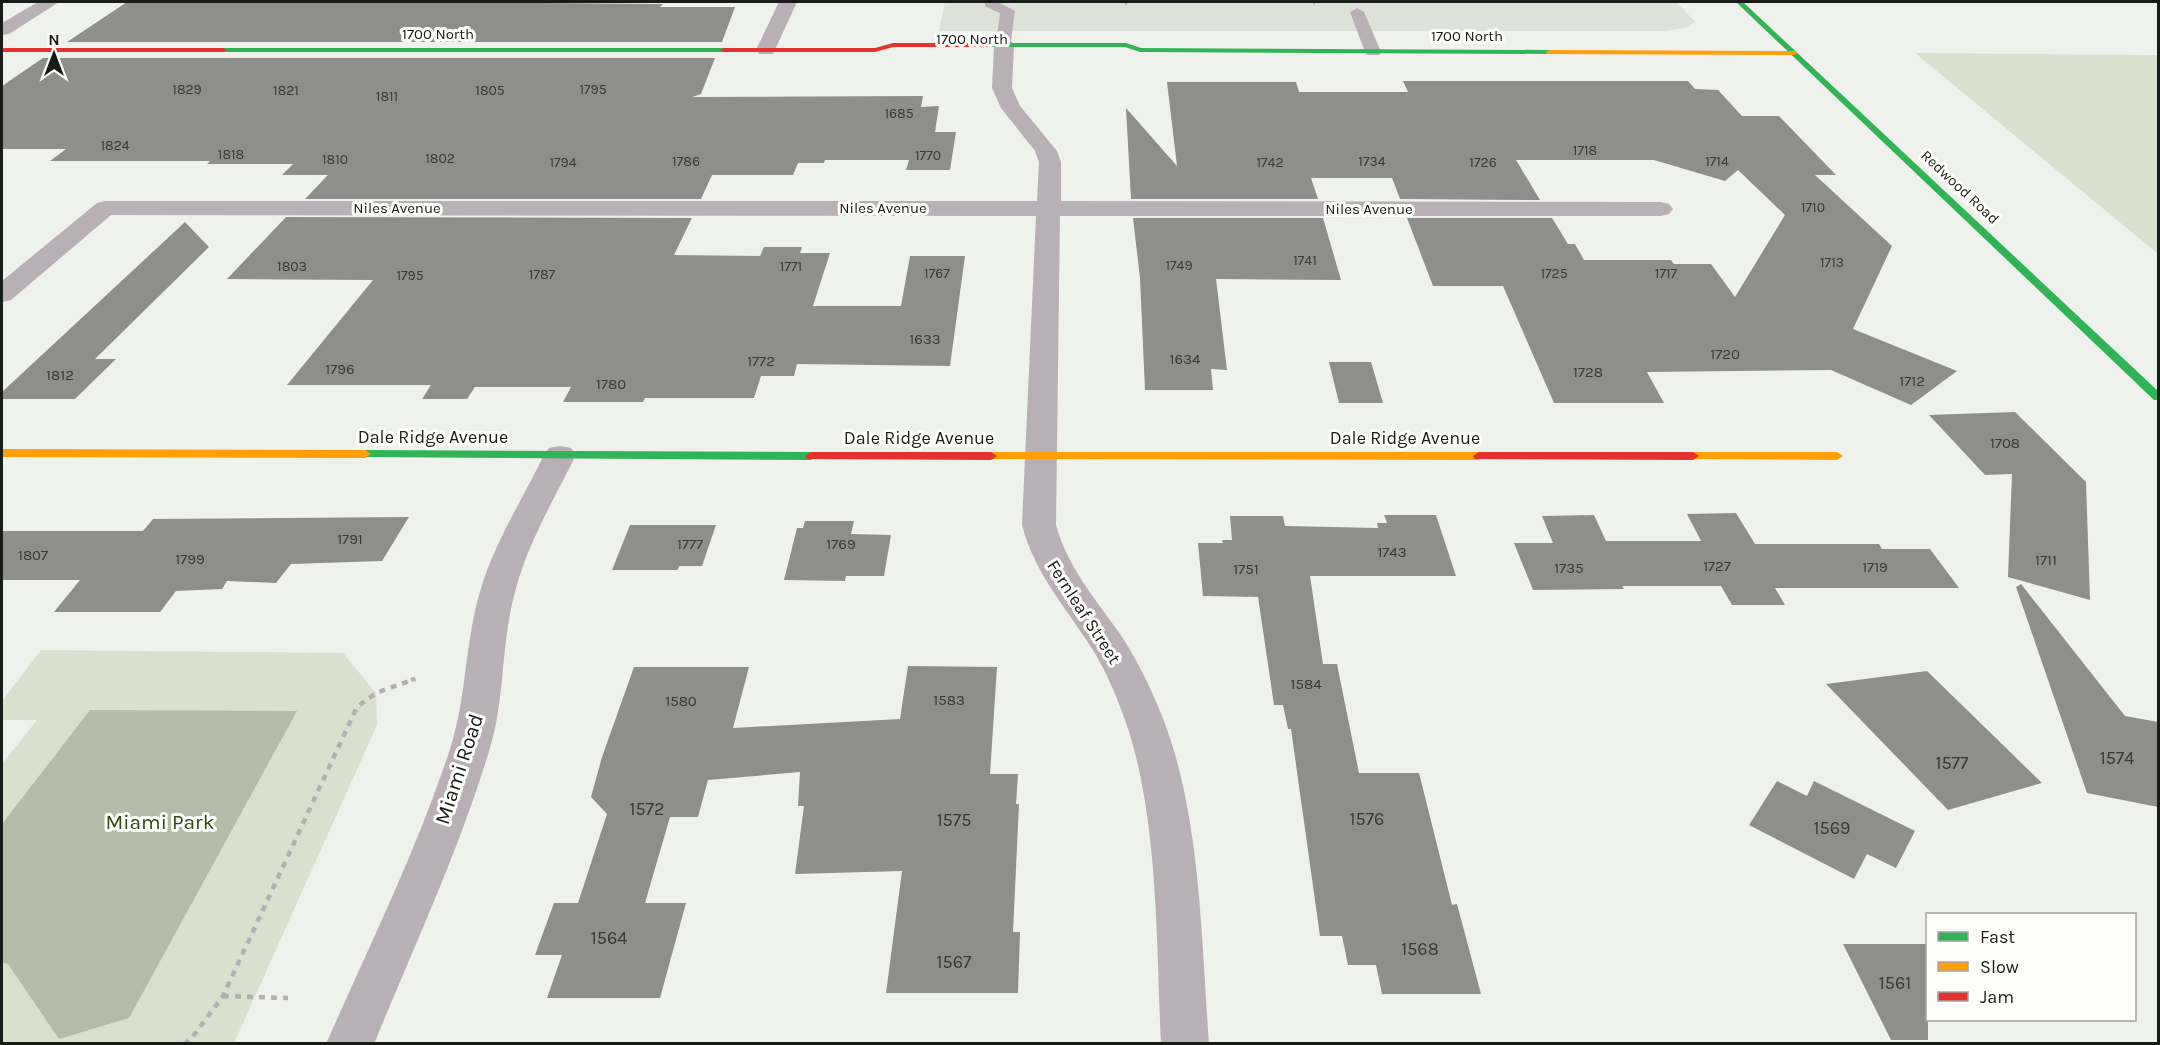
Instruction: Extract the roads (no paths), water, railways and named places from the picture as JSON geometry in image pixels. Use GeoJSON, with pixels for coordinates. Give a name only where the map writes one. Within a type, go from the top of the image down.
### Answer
{"type":"FeatureCollection","features":[{"type":"Feature","properties":{"kind":"street"},"geometry":{"type":"LineString","coordinates":[[2,30],[50,2]]}},
{"type":"Feature","properties":{"kind":"street"},"geometry":{"type":"LineString","coordinates":[[766,50],[788,2]]}},
{"type":"Feature","properties":{"kind":"street","name":"Redwood Road"},"geometry":{"type":"LineString","coordinates":[[1739,2],[2158,397]]}},
{"type":"Feature","properties":{"kind":"street","name":"1700 North"},"geometry":{"type":"LineString","coordinates":[[2,50],[875,51],[894,45],[1003,51],[1126,45],[1140,51],[1794,53]]}},
{"type":"Feature","properties":{"kind":"street","name":"Fernleaf Street"},"geometry":{"type":"LineString","coordinates":[[1003,51],[1000,79],[1005,98],[1044,144],[1051,171],[1039,525],[1048,557],[1103,636],[1125,674],[1142,713],[1155,758],[1166,806],[1172,858],[1185,1044]]}},
{"type":"Feature","properties":{"kind":"street","name":"Niles Avenue"},"geometry":{"type":"LineString","coordinates":[[2,294],[105,208],[1661,209]]}},
{"type":"Feature","properties":{"kind":"street","name":"Dale Ridge Avenue"},"geometry":{"type":"LineString","coordinates":[[2,453],[1837,456]]}},
{"type":"Feature","properties":{"kind":"street","name":"Miami Road"},"geometry":{"type":"LineString","coordinates":[[350,1044],[428,861],[473,736],[482,696],[489,626],[496,594],[507,563],[560,455]]}},
{"type":"Feature","properties":{"kind":"lane"},"geometry":{"type":"LineString","coordinates":[[991,2],[1008,11],[1003,51]]}},
{"type":"Feature","properties":{"kind":"lane"},"geometry":{"type":"LineString","coordinates":[[1357,12],[1373,52]]}},
{"type":"Feature","properties":{"kind":"park label","name":"Miami Park"},"geometry":{"type":"Point","coordinates":[160,822]}}]}
